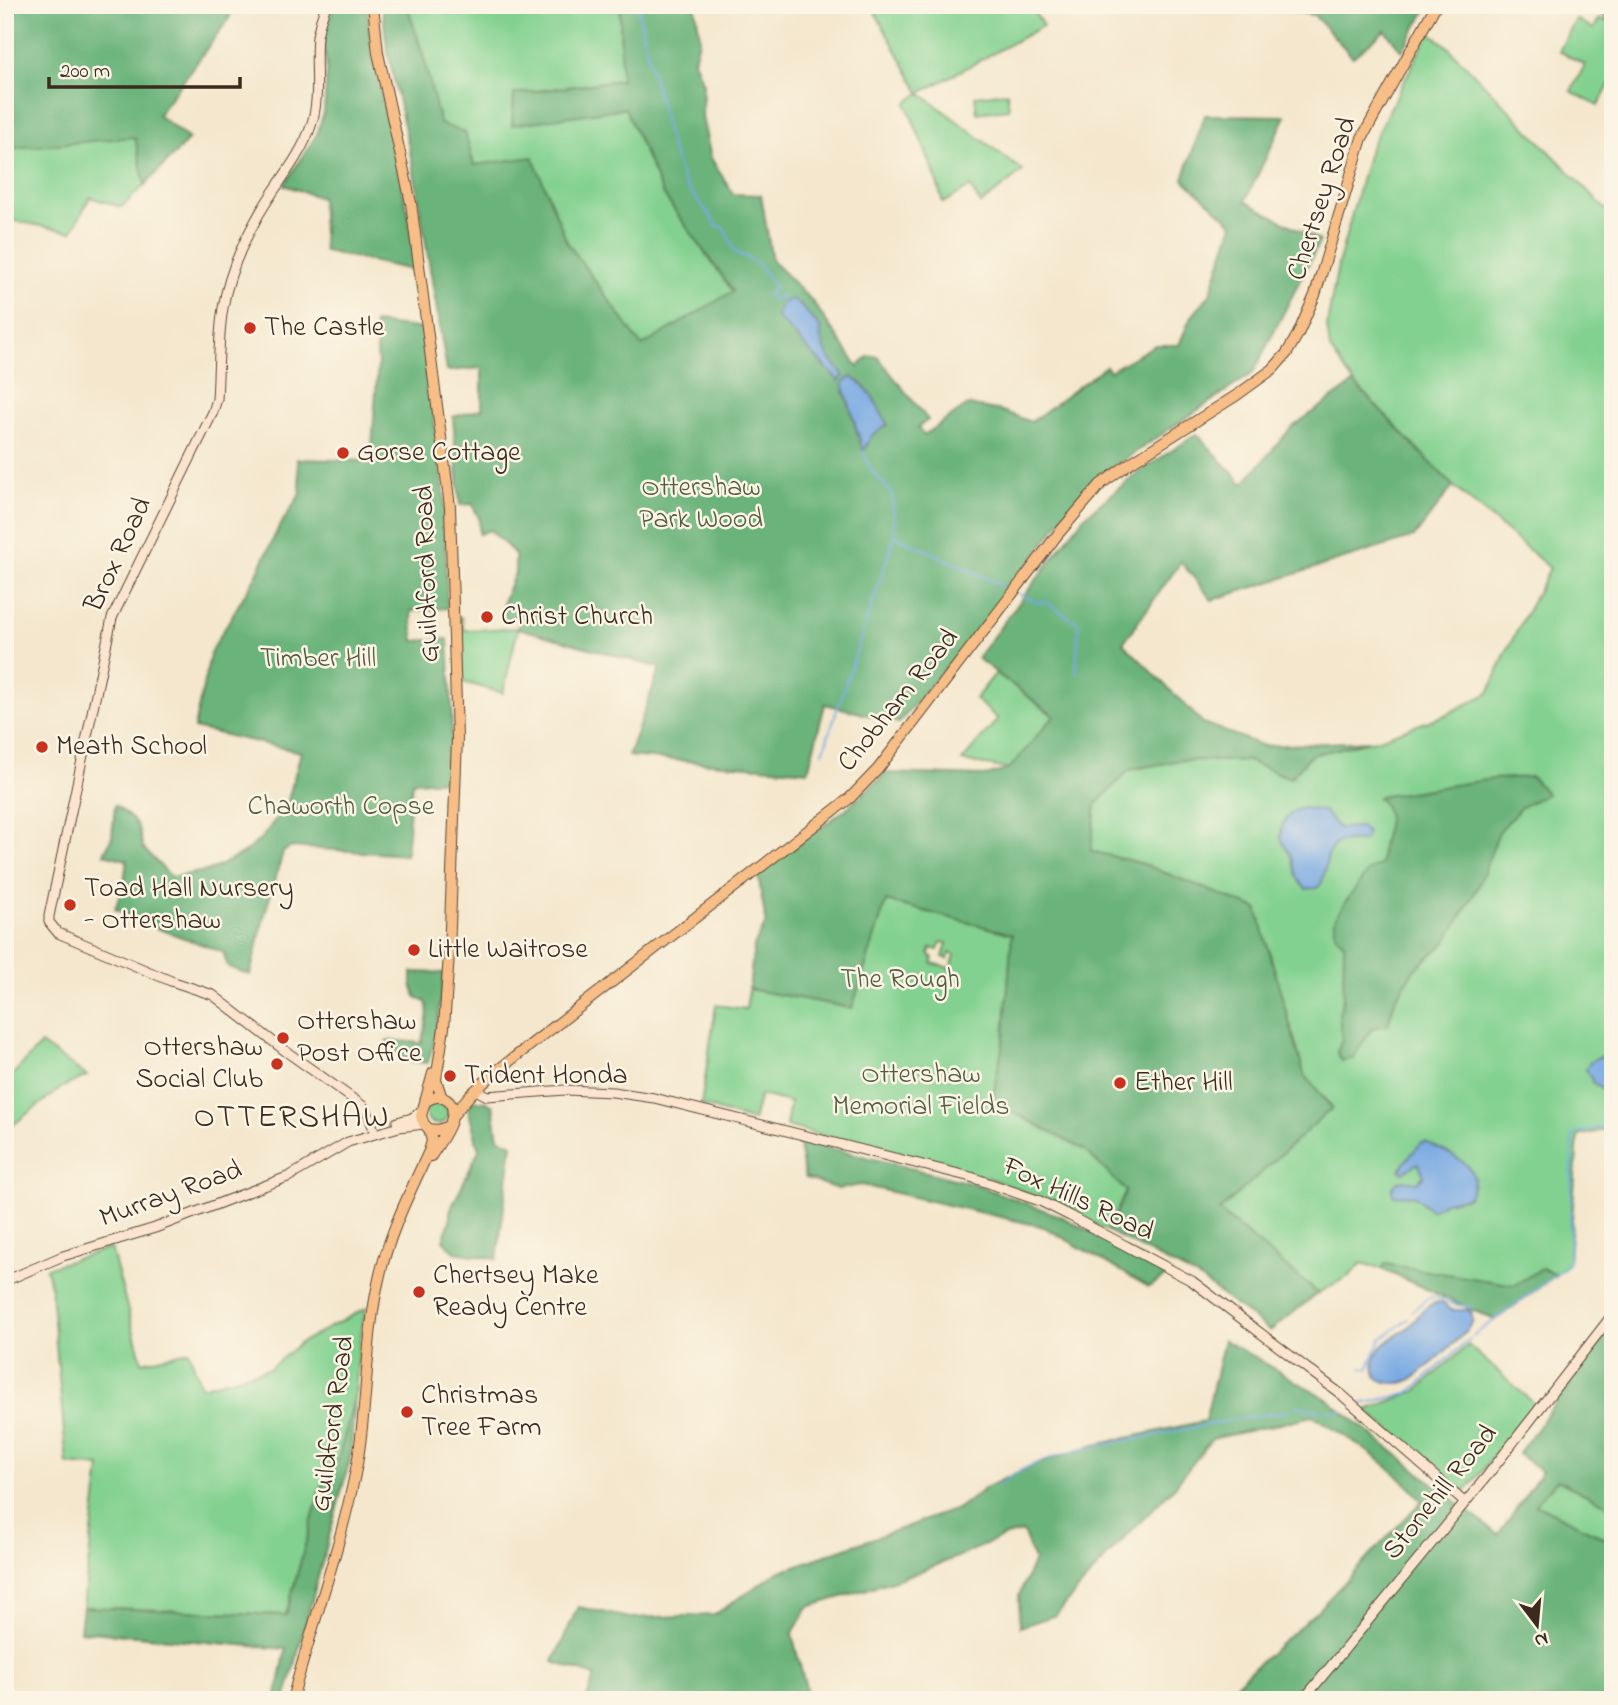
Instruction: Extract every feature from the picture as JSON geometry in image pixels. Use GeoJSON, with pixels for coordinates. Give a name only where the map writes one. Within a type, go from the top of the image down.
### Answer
{"type":"FeatureCollection","features":[{"type":"Feature","properties":{"kind":"main road","name":"Guildford Road"},"geometry":{"type":"LineString","coordinates":[[373,5],[378,53],[411,203],[450,507],[457,738],[452,887],[443,1021],[436,1080],[445,1099]]}},
{"type":"Feature","properties":{"kind":"main road","name":"Chertsey Road"},"geometry":{"type":"LineString","coordinates":[[1298,334],[1315,295],[1362,138],[1436,5]]}},
{"type":"Feature","properties":{"kind":"main road","name":"Chobham Road"},"geometry":{"type":"LineString","coordinates":[[454,1114],[473,1092],[537,1039],[850,798],[878,769],[1058,534],[1101,484],[1237,396],[1273,369],[1298,334]]}},
{"type":"Feature","properties":{"kind":"main road","name":"Guildford Road"},"geometry":{"type":"LineString","coordinates":[[425,1102],[443,1021]]}},
{"type":"Feature","properties":{"kind":"main road","name":"Chobham Road"},"geometry":{"type":"LineString","coordinates":[[445,1099],[473,1092]]}},
{"type":"Feature","properties":{"kind":"main road"},"geometry":{"type":"LineString","coordinates":[[434,1097],[445,1099],[454,1114],[452,1122],[438,1130],[426,1127],[421,1112],[425,1102],[434,1097]]}},
{"type":"Feature","properties":{"kind":"main road","name":"Guildford Road"},"geometry":{"type":"LineString","coordinates":[[292,1700],[357,1462],[376,1293],[391,1235],[429,1151],[432,1141],[426,1127]]}},
{"type":"Feature","properties":{"kind":"main road","name":"Guildford Road"},"geometry":{"type":"LineString","coordinates":[[408,1196],[447,1127]]}},
{"type":"Feature","properties":{"kind":"street","name":"Brox Road"},"geometry":{"type":"LineString","coordinates":[[326,5],[317,36],[317,90],[312,125],[256,218],[239,253],[225,294],[217,398],[213,412],[112,618],[49,922],[58,933],[91,948],[213,995],[363,1106],[374,1131]]}},
{"type":"Feature","properties":{"kind":"street","name":"Fox Hills Road"},"geometry":{"type":"LineString","coordinates":[[473,1092],[489,1096],[565,1090],[613,1092],[654,1098],[971,1177],[1040,1201],[1192,1281],[1342,1395],[1464,1503]]}},
{"type":"Feature","properties":{"kind":"street","name":"Murray Road"},"geometry":{"type":"LineString","coordinates":[[5,1281],[54,1260],[155,1228],[290,1176],[355,1136],[421,1112]]}},
{"type":"Feature","properties":{"kind":"street","name":"Murray Road"},"geometry":{"type":"LineString","coordinates":[[374,1131],[426,1127]]}},
{"type":"Feature","properties":{"kind":"street","name":"Stonehill Road"},"geometry":{"type":"LineString","coordinates":[[1303,1700],[1464,1503],[1613,1314]]}},
{"type":"Feature","properties":{"kind":"green space"},"geometry":{"type":"Polygon","coordinates":[[[5,5],[228,5],[230,17],[158,115],[189,139],[145,185],[135,137],[5,149],[5,5]]]}},
{"type":"Feature","properties":{"kind":"green space"},"geometry":{"type":"Polygon","coordinates":[[[334,5],[367,5],[372,54],[408,213],[416,271],[324,251],[321,198],[284,185],[317,134],[324,111],[327,73],[323,34],[334,5]]]}},
{"type":"Feature","properties":{"kind":"green space","name":"Ottershaw Park Wood"},"geometry":{"type":"Polygon","coordinates":[[[382,5],[407,5],[440,124],[465,132],[474,165],[533,157],[567,242],[642,346],[733,291],[663,194],[625,108],[512,125],[514,94],[621,80],[620,5],[695,5],[700,37],[694,60],[703,84],[702,117],[711,158],[733,194],[761,195],[772,261],[812,301],[858,367],[868,357],[877,356],[928,420],[918,427],[924,435],[968,405],[1002,411],[1031,422],[1106,366],[1110,371],[1155,345],[1179,345],[1190,319],[1210,294],[1233,224],[1183,179],[1205,115],[1286,116],[1245,201],[1320,241],[1253,373],[1088,484],[991,615],[899,723],[825,704],[808,771],[628,756],[660,668],[518,628],[519,618],[505,618],[503,602],[515,573],[515,554],[490,530],[479,534],[479,518],[472,504],[460,505],[453,417],[482,409],[482,368],[447,371],[413,166],[387,49],[382,5]],[[797,302],[776,316],[820,359],[823,366],[843,376],[828,356],[821,340],[820,327],[797,302]],[[859,381],[844,391],[864,450],[872,435],[887,425],[874,399],[859,381]]]}},
{"type":"Feature","properties":{"kind":"green space"},"geometry":{"type":"Polygon","coordinates":[[[407,5],[620,5],[621,80],[515,94],[512,124],[625,108],[663,194],[733,292],[642,346],[567,242],[533,158],[474,165],[440,125],[407,5]]]}},
{"type":"Feature","properties":{"kind":"green space"},"geometry":{"type":"Polygon","coordinates":[[[871,5],[1030,5],[1043,26],[920,93],[871,5]]]}},
{"type":"Feature","properties":{"kind":"green space"},"geometry":{"type":"Polygon","coordinates":[[[1248,5],[1429,5],[1402,51],[1385,30],[1353,57],[1314,15],[1272,6],[1248,5]]]}},
{"type":"Feature","properties":{"kind":"green space"},"geometry":{"type":"Polygon","coordinates":[[[1594,5],[1613,5],[1613,78],[1598,106],[1571,91],[1585,65],[1559,51],[1576,19],[1594,29],[1599,19],[1607,22],[1602,12],[1594,5]]]}},
{"type":"Feature","properties":{"kind":"green space"},"geometry":{"type":"Polygon","coordinates":[[[1429,32],[1447,46],[1613,217],[1613,1128],[1578,1136],[1569,1261],[1565,1268],[1495,1320],[1382,1269],[1362,1263],[1349,1276],[1318,1293],[1218,1211],[1332,1107],[1304,1074],[1257,909],[1140,863],[1090,851],[1096,804],[1129,770],[1181,760],[1248,761],[1290,778],[1311,755],[1379,739],[1445,715],[1489,693],[1505,654],[1550,568],[1453,486],[1354,383],[1330,349],[1327,325],[1338,265],[1370,148],[1429,32]]]}},
{"type":"Feature","properties":{"kind":"green space"},"geometry":{"type":"Polygon","coordinates":[[[1007,92],[1009,109],[977,113],[975,96],[1007,92]]]}},
{"type":"Feature","properties":{"kind":"green space"},"geometry":{"type":"Polygon","coordinates":[[[920,93],[1023,171],[981,204],[970,187],[943,203],[935,175],[906,103],[920,93]]]}},
{"type":"Feature","properties":{"kind":"green space"},"geometry":{"type":"Polygon","coordinates":[[[136,136],[145,185],[121,207],[90,197],[72,232],[5,219],[5,149],[136,136]]]}},
{"type":"Feature","properties":{"kind":"green space","name":"Timber Hill"},"geometry":{"type":"Polygon","coordinates":[[[374,323],[424,329],[444,490],[447,608],[411,611],[414,641],[448,639],[452,709],[450,780],[412,782],[406,855],[292,847],[283,852],[250,975],[228,967],[223,952],[154,927],[115,909],[124,883],[127,860],[104,854],[112,837],[115,805],[133,820],[138,827],[143,848],[171,877],[212,870],[242,854],[261,839],[287,804],[301,752],[194,728],[211,651],[257,574],[278,529],[301,493],[297,459],[371,461],[378,363],[374,323]]]}},
{"type":"Feature","properties":{"kind":"green space"},"geometry":{"type":"Polygon","coordinates":[[[1354,383],[1453,486],[1414,537],[1212,600],[1181,562],[1123,643],[1203,723],[1264,746],[1369,741],[1311,755],[1290,778],[1248,761],[1181,760],[1129,770],[1096,804],[1091,851],[1140,863],[1257,909],[1304,1074],[1332,1108],[1219,1211],[1318,1293],[1270,1331],[1199,1278],[1108,1231],[1126,1191],[1085,1150],[992,1101],[1004,1038],[1012,934],[886,901],[852,1008],[749,989],[754,946],[766,923],[758,874],[847,808],[886,773],[986,776],[1009,769],[1054,716],[977,658],[1083,518],[1136,474],[1197,434],[1243,484],[1292,427],[1354,383]]]}},
{"type":"Feature","properties":{"kind":"green space"},"geometry":{"type":"Polygon","coordinates":[[[459,617],[464,630],[518,628],[503,693],[463,682],[459,617]]]}},
{"type":"Feature","properties":{"kind":"green space"},"geometry":{"type":"Polygon","coordinates":[[[996,673],[1055,717],[1009,769],[962,761],[998,719],[975,699],[996,673]]]}},
{"type":"Feature","properties":{"kind":"green space"},"geometry":{"type":"Polygon","coordinates":[[[1532,777],[1547,794],[1521,807],[1499,832],[1478,887],[1446,942],[1414,970],[1395,1000],[1388,1025],[1372,1028],[1353,1058],[1342,1061],[1337,1052],[1342,1040],[1339,1014],[1343,998],[1344,943],[1335,934],[1335,919],[1369,870],[1381,864],[1388,818],[1386,808],[1378,797],[1492,779],[1532,777]]]}},
{"type":"Feature","properties":{"kind":"green space","name":"Ottershaw Memorial Fields"},"geometry":{"type":"Polygon","coordinates":[[[886,901],[1012,934],[1004,1038],[992,1101],[1085,1150],[1126,1191],[1108,1231],[1045,1200],[989,1178],[786,1126],[790,1102],[760,1095],[753,1121],[701,1105],[716,1005],[746,1009],[749,989],[852,1008],[886,901]],[[941,942],[938,950],[931,948],[929,954],[933,958],[932,963],[951,968],[955,955],[950,953],[948,959],[943,957],[947,943],[941,942]]]}},
{"type":"Feature","properties":{"kind":"green space"},"geometry":{"type":"Polygon","coordinates":[[[412,972],[444,973],[436,1035],[428,1063],[402,1060],[401,1054],[385,1047],[387,1040],[422,1043],[427,1008],[426,1002],[416,997],[412,972]]]}},
{"type":"Feature","properties":{"kind":"green space"},"geometry":{"type":"Polygon","coordinates":[[[41,1044],[87,1076],[61,1088],[13,1125],[5,1116],[5,1083],[41,1044]]]}},
{"type":"Feature","properties":{"kind":"green space"},"geometry":{"type":"Polygon","coordinates":[[[472,1100],[493,1106],[498,1138],[512,1144],[497,1259],[455,1252],[443,1240],[450,1221],[450,1211],[479,1150],[468,1108],[472,1100]]]}},
{"type":"Feature","properties":{"kind":"green space"},"geometry":{"type":"Polygon","coordinates":[[[437,1102],[445,1105],[448,1113],[445,1121],[437,1124],[429,1121],[426,1113],[429,1105],[437,1102]]]}},
{"type":"Feature","properties":{"kind":"green space"},"geometry":{"type":"Polygon","coordinates":[[[798,1140],[974,1184],[1060,1216],[1171,1273],[1149,1287],[1044,1227],[861,1185],[838,1189],[805,1178],[798,1140]]]}},
{"type":"Feature","properties":{"kind":"green space"},"geometry":{"type":"Polygon","coordinates":[[[111,1248],[142,1362],[189,1351],[201,1387],[270,1368],[300,1343],[366,1308],[359,1346],[355,1396],[339,1456],[320,1491],[286,1615],[83,1607],[100,1467],[67,1464],[51,1290],[46,1268],[111,1248]]]}},
{"type":"Feature","properties":{"kind":"green space"},"geometry":{"type":"Polygon","coordinates":[[[1385,1264],[1515,1285],[1542,1268],[1556,1275],[1495,1320],[1382,1269],[1385,1264]]]}},
{"type":"Feature","properties":{"kind":"green space"},"geometry":{"type":"Polygon","coordinates":[[[1613,1325],[1613,1508],[1557,1480],[1535,1504],[1613,1542],[1613,1700],[1225,1700],[1234,1686],[1318,1610],[1422,1501],[1385,1465],[1313,1416],[1212,1439],[1173,1488],[1113,1550],[1056,1615],[1020,1627],[1019,1596],[1034,1560],[1023,1532],[997,1539],[902,1578],[808,1607],[792,1634],[809,1700],[586,1700],[595,1676],[553,1662],[578,1607],[630,1618],[714,1615],[778,1572],[959,1508],[987,1487],[1033,1465],[1095,1445],[1205,1421],[1224,1340],[1327,1399],[1498,1535],[1542,1471],[1518,1454],[1613,1325]]]}},
{"type":"Feature","properties":{"kind":"green space"},"geometry":{"type":"Polygon","coordinates":[[[1468,1345],[1535,1404],[1464,1493],[1366,1410],[1415,1392],[1468,1345]]]}},
{"type":"Feature","properties":{"kind":"green space"},"geometry":{"type":"Polygon","coordinates":[[[355,1396],[350,1459],[285,1700],[276,1700],[286,1649],[80,1631],[83,1607],[286,1615],[320,1491],[339,1456],[355,1396]]]}},
{"type":"Feature","properties":{"kind":"green space"},"geometry":{"type":"Polygon","coordinates":[[[1557,1480],[1613,1508],[1613,1542],[1535,1504],[1557,1480]]]}},
{"type":"Feature","properties":{"kind":"water"},"geometry":{"type":"Polygon","coordinates":[[[791,299],[820,327],[821,340],[828,356],[844,376],[839,381],[776,316],[782,303],[791,299]]]}},
{"type":"Feature","properties":{"kind":"water"},"geometry":{"type":"Polygon","coordinates":[[[851,377],[868,391],[887,425],[872,435],[863,451],[843,383],[851,377]]]}},
{"type":"Feature","properties":{"kind":"water"},"geometry":{"type":"Polygon","coordinates":[[[1303,808],[1324,811],[1338,828],[1361,827],[1367,833],[1364,841],[1343,841],[1331,849],[1323,879],[1317,888],[1306,889],[1300,882],[1292,858],[1281,838],[1286,818],[1303,808]]]}},
{"type":"Feature","properties":{"kind":"water"},"geometry":{"type":"Polygon","coordinates":[[[1613,1055],[1613,1097],[1593,1083],[1586,1069],[1594,1060],[1613,1055]]]}},
{"type":"Feature","properties":{"kind":"water"},"geometry":{"type":"Polygon","coordinates":[[[1426,1142],[1454,1156],[1470,1168],[1474,1176],[1468,1197],[1443,1203],[1431,1210],[1415,1196],[1393,1195],[1392,1189],[1397,1182],[1417,1182],[1424,1176],[1418,1163],[1404,1172],[1400,1171],[1421,1143],[1426,1142]]]}},
{"type":"Feature","properties":{"kind":"water"},"geometry":{"type":"Polygon","coordinates":[[[1441,1302],[1452,1310],[1471,1312],[1473,1321],[1466,1331],[1410,1380],[1393,1383],[1377,1378],[1375,1361],[1381,1348],[1406,1329],[1425,1308],[1441,1302]]]}},
{"type":"Feature","properties":{"kind":"waterway"},"geometry":{"type":"LineString","coordinates":[[638,5],[644,41],[672,150],[685,185],[715,225],[724,228],[735,252],[756,262],[775,286],[768,295],[773,300],[781,295],[782,303]]}},
{"type":"Feature","properties":{"kind":"waterway"},"geometry":{"type":"LineString","coordinates":[[823,752],[895,535],[892,494],[871,470],[863,451]]}},
{"type":"Feature","properties":{"kind":"waterway"},"geometry":{"type":"LineString","coordinates":[[896,536],[1009,589]]}},
{"type":"Feature","properties":{"kind":"waterway"},"geometry":{"type":"LineString","coordinates":[[1019,594],[1038,603],[1046,602],[1079,624],[1076,674]]}},
{"type":"Feature","properties":{"kind":"waterway"},"geometry":{"type":"LineString","coordinates":[[1605,1115],[1609,1105]]}},
{"type":"Feature","properties":{"kind":"waterway"},"geometry":{"type":"LineString","coordinates":[[1571,1202],[1573,1134],[1613,1124]]}},
{"type":"Feature","properties":{"kind":"waterway"},"geometry":{"type":"LineString","coordinates":[[1473,1336],[1565,1268],[1569,1261],[1571,1206]]}},
{"type":"Feature","properties":{"kind":"waterway"},"geometry":{"type":"LineString","coordinates":[[1412,1312],[1426,1299],[1434,1297],[1472,1308]]}},
{"type":"Feature","properties":{"kind":"waterway"},"geometry":{"type":"LineString","coordinates":[[1361,1367],[1368,1369],[1381,1339],[1408,1319]]}},
{"type":"Feature","properties":{"kind":"waterway"},"geometry":{"type":"LineString","coordinates":[[1361,1404],[1408,1394],[1470,1339]]}},
{"type":"Feature","properties":{"kind":"waterway"},"geometry":{"type":"LineString","coordinates":[[1295,1406],[1321,1411]]}},
{"type":"Feature","properties":{"kind":"waterway"},"geometry":{"type":"LineString","coordinates":[[998,1485],[1032,1465],[1088,1448],[1289,1411]]}},
{"type":"Feature","properties":{"kind":"waterway"},"geometry":{"type":"LineString","coordinates":[[1326,1411],[1342,1412]]}},
{"type":"Feature","properties":{"kind":"place","name":"The Castle"},"geometry":{"type":"Point","coordinates":[250,328]}},
{"type":"Feature","properties":{"kind":"place","name":"Gorse Cottage"},"geometry":{"type":"Point","coordinates":[343,453]}},
{"type":"Feature","properties":{"kind":"place","name":"Christ Church"},"geometry":{"type":"Point","coordinates":[487,617]}},
{"type":"Feature","properties":{"kind":"place","name":"Meath School"},"geometry":{"type":"Point","coordinates":[42,747]}},
{"type":"Feature","properties":{"kind":"place","name":"Toad Hall Nursery - Ottershaw"},"geometry":{"type":"Point","coordinates":[70,905]}},
{"type":"Feature","properties":{"kind":"place","name":"Little Waitrose"},"geometry":{"type":"Point","coordinates":[414,950]}},
{"type":"Feature","properties":{"kind":"place","name":"Ottershaw Post Office"},"geometry":{"type":"Point","coordinates":[283,1038]}},
{"type":"Feature","properties":{"kind":"place","name":"Ottershaw Social Club"},"geometry":{"type":"Point","coordinates":[277,1064]}},
{"type":"Feature","properties":{"kind":"place","name":"Trident Honda"},"geometry":{"type":"Point","coordinates":[450,1076]}},
{"type":"Feature","properties":{"kind":"place","name":"Ether Hill"},"geometry":{"type":"Point","coordinates":[1120,1083]}},
{"type":"Feature","properties":{"kind":"place","name":"Chertsey Make Ready Centre"},"geometry":{"type":"Point","coordinates":[419,1292]}},
{"type":"Feature","properties":{"kind":"place","name":"Christmas Tree Farm"},"geometry":{"type":"Point","coordinates":[407,1412]}},
{"type":"Feature","properties":{"kind":"district","name":"OTTERSHAW"},"geometry":{"type":"Point","coordinates":[292,1118]}},
{"type":"Feature","properties":{"kind":"park label","name":"Chaworth Copse"},"geometry":{"type":"Point","coordinates":[341,807]}},
{"type":"Feature","properties":{"kind":"park label","name":"The Rough"},"geometry":{"type":"Point","coordinates":[900,980]}}]}
